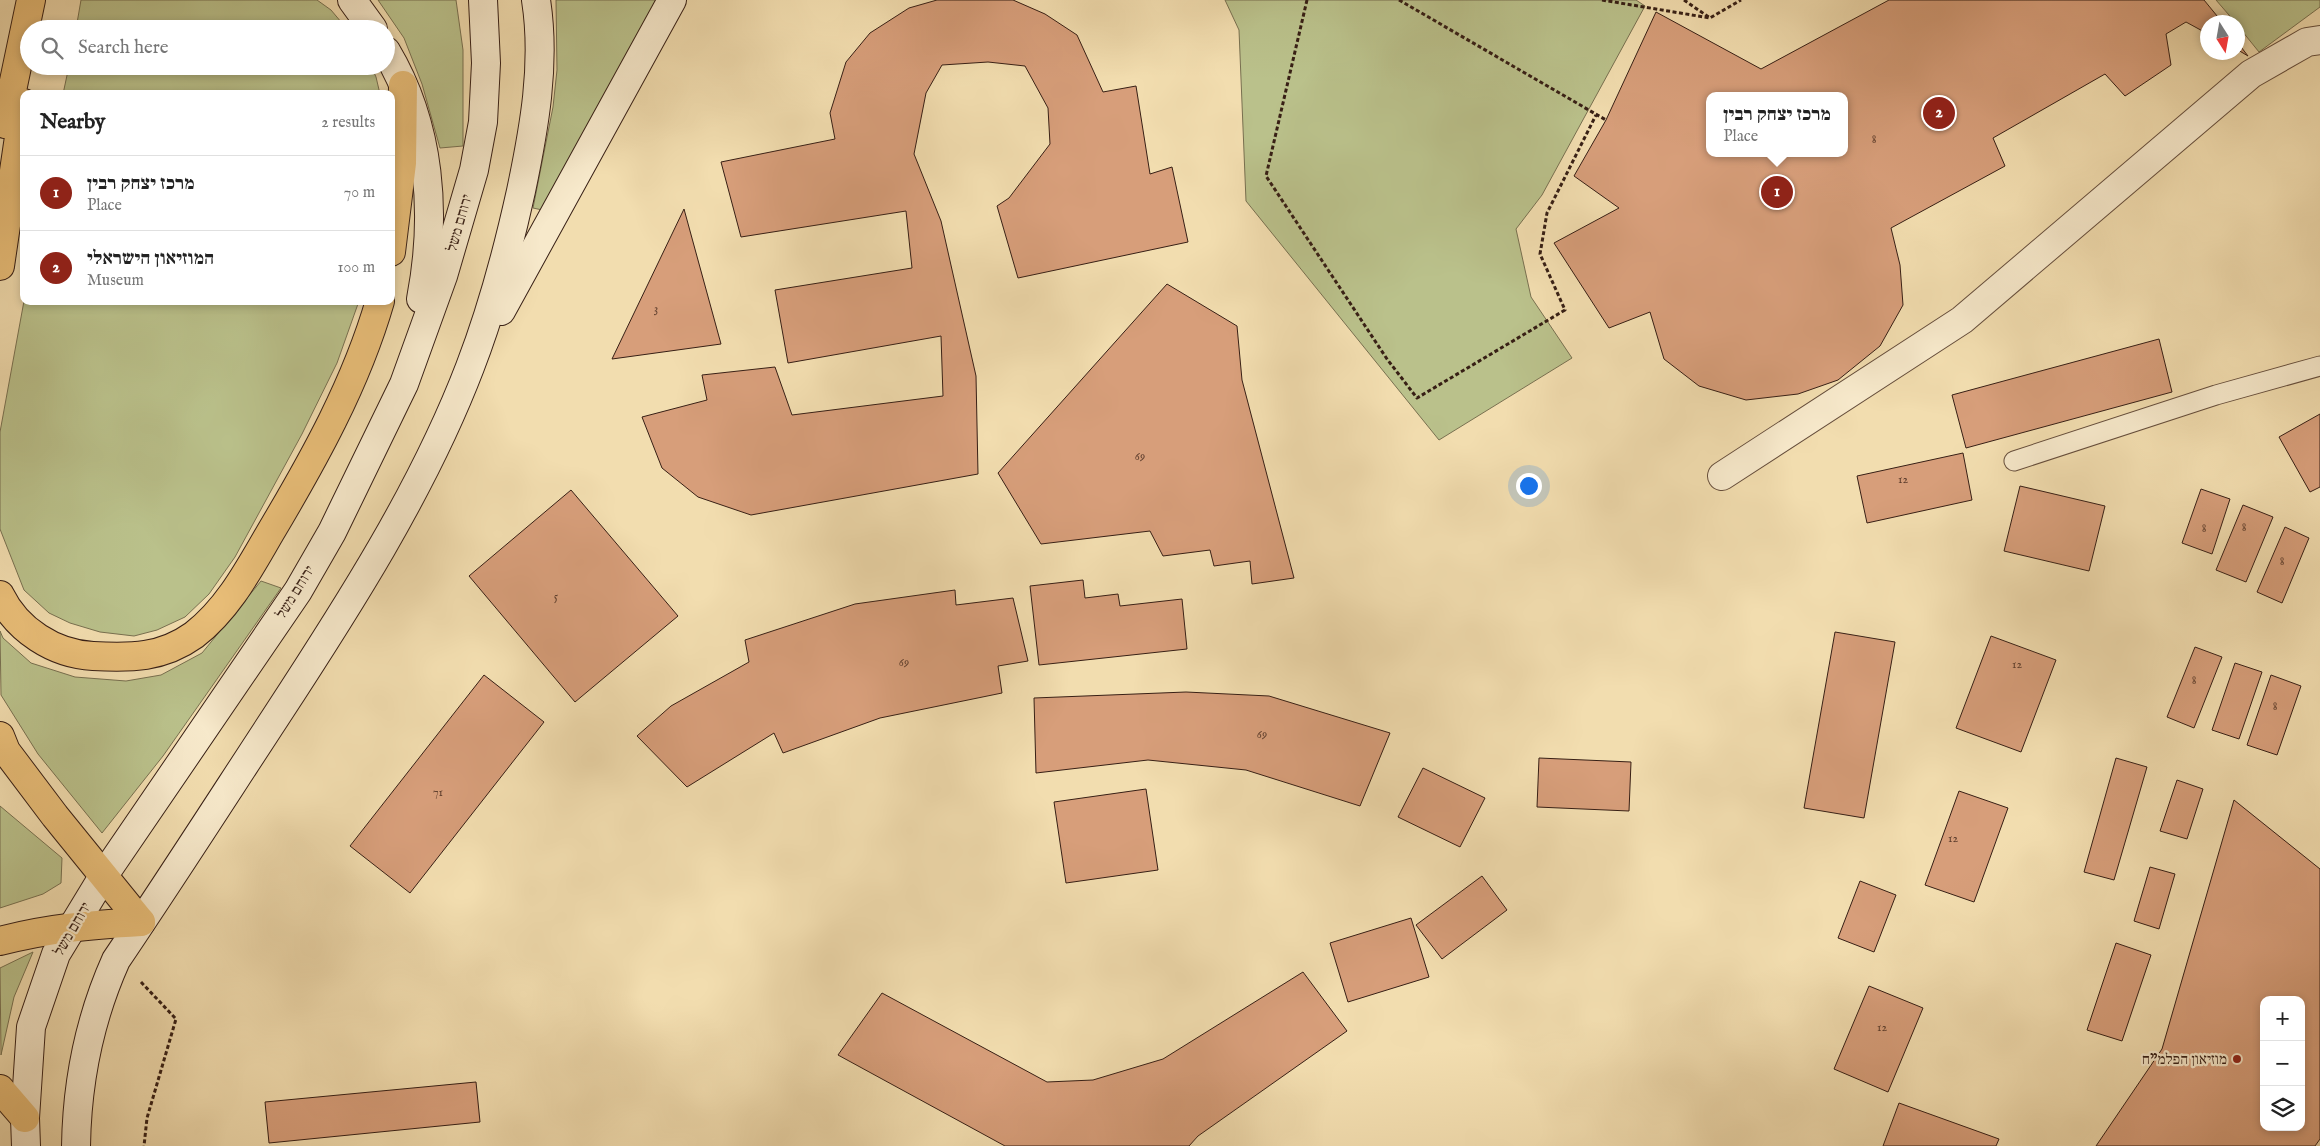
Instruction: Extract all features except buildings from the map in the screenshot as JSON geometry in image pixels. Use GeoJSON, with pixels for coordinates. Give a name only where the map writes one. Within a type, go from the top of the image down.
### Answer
{"type":"FeatureCollection","features":[{"type":"Feature","properties":{"kind":"highway"},"geometry":{"type":"LineString","coordinates":[[27,20],[31,0]]}},
{"type":"Feature","properties":{"kind":"highway"},"geometry":{"type":"LineString","coordinates":[[36,20],[39,0]]}},
{"type":"Feature","properties":{"kind":"highway"},"geometry":{"type":"LineString","coordinates":[[0,147],[20,52]]}},
{"type":"Feature","properties":{"kind":"highway"},"geometry":{"type":"LineString","coordinates":[[26,90],[28,75]]}},
{"type":"Feature","properties":{"kind":"highway"},"geometry":{"type":"LineString","coordinates":[[395,220],[402,163],[402,85]]}},
{"type":"Feature","properties":{"kind":"highway"},"geometry":{"type":"LineString","coordinates":[[0,266],[20,130]]}},
{"type":"Feature","properties":{"kind":"highway"},"geometry":{"type":"LineString","coordinates":[[0,595],[7,610],[28,631],[55,648],[86,656],[130,658],[166,650],[194,635],[218,614],[245,575],[308,468],[355,374],[379,305]]}},
{"type":"Feature","properties":{"kind":"highway"},"geometry":{"type":"LineString","coordinates":[[0,736],[6,751],[55,816],[104,874],[141,922]]}},
{"type":"Feature","properties":{"kind":"highway"},"geometry":{"type":"LineString","coordinates":[[0,941],[35,932],[73,926],[141,922]]}},
{"type":"Feature","properties":{"kind":"highway"},"geometry":{"type":"LineString","coordinates":[[0,1089],[25,1118]]}},
{"type":"Feature","properties":{"kind":"street"},"geometry":{"type":"LineString","coordinates":[[352,0],[366,20]]}},
{"type":"Feature","properties":{"kind":"street","name":"ירוחם משל"},"geometry":{"type":"LineString","coordinates":[[26,1146],[25,1118],[31,1027],[56,954],[104,874],[298,591],[332,532],[404,384],[443,276],[474,170],[482,122],[486,63],[483,0]]}},
{"type":"Feature","properties":{"kind":"street"},"geometry":{"type":"LineString","coordinates":[[470,367],[495,293],[528,159],[539,87],[540,25],[536,0]]}},
{"type":"Feature","properties":{"kind":"street"},"geometry":{"type":"LineString","coordinates":[[76,1146],[76,1107],[89,1041],[103,989],[116,960],[341,618],[411,494],[470,367],[672,0]]}},
{"type":"Feature","properties":{"kind":"street"},"geometry":{"type":"LineString","coordinates":[[1722,476],[1962,320],[2251,74],[2307,42],[2320,40]]}},
{"type":"Feature","properties":{"kind":"street"},"geometry":{"type":"LineString","coordinates":[[395,70],[402,85],[424,152],[430,212],[427,264],[404,384]]}},
{"type":"Feature","properties":{"kind":"lane"},"geometry":{"type":"LineString","coordinates":[[2014,461],[2216,394],[2320,366]]}},
{"type":"Feature","properties":{"kind":"path"},"geometry":{"type":"LineString","coordinates":[[1307,0],[1266,176],[1387,359],[1417,398],[1565,310],[1540,254],[1547,214],[1596,115]]}},
{"type":"Feature","properties":{"kind":"path"},"geometry":{"type":"LineString","coordinates":[[1399,0],[1606,120]]}},
{"type":"Feature","properties":{"kind":"path"},"geometry":{"type":"LineString","coordinates":[[1602,0],[1710,18],[1741,0]]}},
{"type":"Feature","properties":{"kind":"path"},"geometry":{"type":"LineString","coordinates":[[1684,0],[1710,18]]}},
{"type":"Feature","properties":{"kind":"path"},"geometry":{"type":"LineString","coordinates":[[116,960],[140,981],[176,1019],[147,1118],[144,1146]]}},
{"type":"Feature","properties":{"kind":"green space"},"geometry":{"type":"Polygon","coordinates":[[[81,0],[317,0],[331,10],[339,20],[78,20],[81,0]]]}},
{"type":"Feature","properties":{"kind":"green space"},"geometry":{"type":"Polygon","coordinates":[[[378,0],[456,0],[463,50],[463,146],[440,148],[422,84],[404,38],[395,25],[395,20],[392,20],[378,0]]]}},
{"type":"Feature","properties":{"kind":"green space"},"geometry":{"type":"Polygon","coordinates":[[[556,0],[656,0],[547,211],[533,208],[553,107],[557,70],[556,0]]]}},
{"type":"Feature","properties":{"kind":"green space"},"geometry":{"type":"Polygon","coordinates":[[[1225,0],[1636,0],[1645,6],[1542,195],[1516,229],[1531,297],[1572,358],[1439,440],[1246,201],[1239,30],[1225,0]]]}},
{"type":"Feature","properties":{"kind":"green space"},"geometry":{"type":"Polygon","coordinates":[[[2216,0],[2320,0],[2320,7],[2259,52],[2245,35],[2245,15],[2229,15],[2216,0]]]}},
{"type":"Feature","properties":{"kind":"green space"},"geometry":{"type":"Polygon","coordinates":[[[67,75],[375,75],[379,90],[64,90],[67,75]]]}},
{"type":"Feature","properties":{"kind":"green space"},"geometry":{"type":"Polygon","coordinates":[[[23,305],[358,305],[337,363],[302,434],[235,557],[209,594],[185,617],[157,630],[134,636],[100,632],[70,623],[49,613],[24,590],[0,529],[0,432],[23,305]]]}},
{"type":"Feature","properties":{"kind":"green space"},"geometry":{"type":"Polygon","coordinates":[[[261,581],[281,588],[163,756],[102,833],[38,754],[1,695],[0,631],[3,638],[31,663],[75,677],[126,681],[161,675],[202,653],[261,581]]]}},
{"type":"Feature","properties":{"kind":"green space"},"geometry":{"type":"Polygon","coordinates":[[[0,806],[62,858],[61,883],[43,894],[0,908],[0,806]]]}},
{"type":"Feature","properties":{"kind":"green space"},"geometry":{"type":"Polygon","coordinates":[[[33,952],[14,997],[1,1055],[0,968],[33,952]]]}},
{"type":"Feature","properties":{"kind":"place","name":"המוזיאון הישראלי"},"geometry":{"type":"Point","coordinates":[1939,113]}},
{"type":"Feature","properties":{"kind":"place","name":"מרכז יצחק רבין"},"geometry":{"type":"Point","coordinates":[1777,192]}},
{"type":"Feature","properties":{"kind":"place","name":"מוזיאון הפלמ\"ח"},"geometry":{"type":"Point","coordinates":[2237,1059]}}]}
